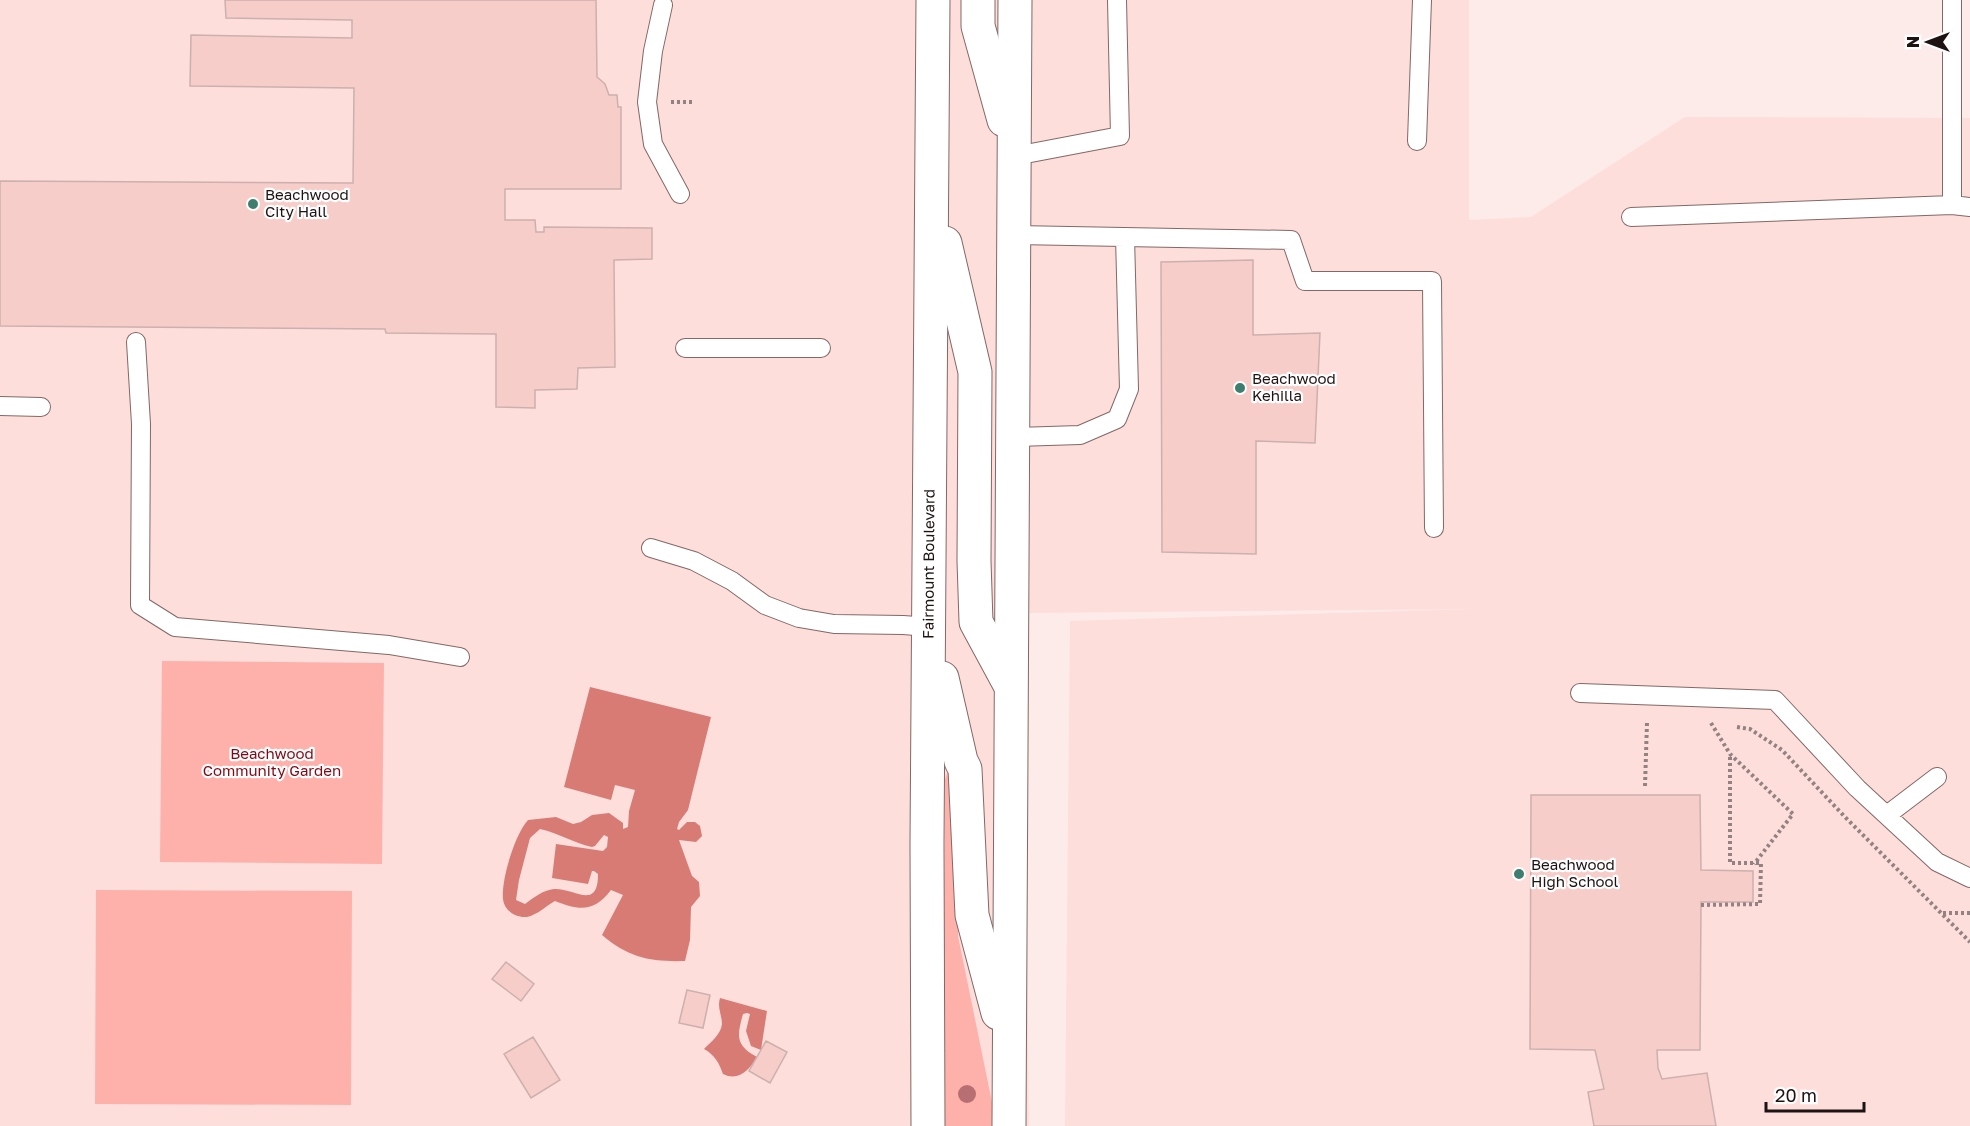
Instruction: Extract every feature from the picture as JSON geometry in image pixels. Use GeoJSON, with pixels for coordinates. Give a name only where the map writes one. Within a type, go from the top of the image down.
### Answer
{"type":"FeatureCollection","features":[{"type":"Feature","properties":{"kind":"main road","name":"Fairmount Boulevard"},"geometry":{"type":"LineString","coordinates":[[928,1126],[927,843],[933,0]]}},
{"type":"Feature","properties":{"kind":"main road"},"geometry":{"type":"LineString","coordinates":[[978,0],[978,26],[1015,156]]}},
{"type":"Feature","properties":{"kind":"main road"},"geometry":{"type":"LineString","coordinates":[[1009,1126],[1015,0]]}},
{"type":"Feature","properties":{"kind":"main road"},"geometry":{"type":"LineString","coordinates":[[932,189],[975,372],[976,622],[1011,687]]}},
{"type":"Feature","properties":{"kind":"main road"},"geometry":{"type":"LineString","coordinates":[[930,627],[965,770],[972,915],[1009,1054]]}},
{"type":"Feature","properties":{"kind":"lane"},"geometry":{"type":"LineString","coordinates":[[1015,156],[1120,136],[1117,0]]}},
{"type":"Feature","properties":{"kind":"lane"},"geometry":{"type":"LineString","coordinates":[[1417,141],[1422,0]]}},
{"type":"Feature","properties":{"kind":"lane"},"geometry":{"type":"LineString","coordinates":[[1631,217],[1961,206],[1952,0]]}},
{"type":"Feature","properties":{"kind":"lane"},"geometry":{"type":"LineString","coordinates":[[663,5],[653,51],[647,102],[653,144],[680,194]]}},
{"type":"Feature","properties":{"kind":"lane"},"geometry":{"type":"LineString","coordinates":[[1014,235],[1291,240],[1305,281],[1432,281],[1434,528]]}},
{"type":"Feature","properties":{"kind":"lane"},"geometry":{"type":"LineString","coordinates":[[1012,437],[1080,435],[1117,419],[1128,388],[1125,237]]}},
{"type":"Feature","properties":{"kind":"lane"},"geometry":{"type":"LineString","coordinates":[[136,342],[141,424],[140,605],[175,627],[389,645],[460,657]]}},
{"type":"Feature","properties":{"kind":"lane"},"geometry":{"type":"LineString","coordinates":[[686,348],[821,348]]}},
{"type":"Feature","properties":{"kind":"lane"},"geometry":{"type":"LineString","coordinates":[[0,406],[41,406]]}},
{"type":"Feature","properties":{"kind":"lane"},"geometry":{"type":"LineString","coordinates":[[651,548],[694,561],[732,581],[765,605],[799,618],[834,624],[930,627]]}},
{"type":"Feature","properties":{"kind":"lane"},"geometry":{"type":"LineString","coordinates":[[1580,693],[1776,700],[1857,788],[1937,862],[1970,879]]}},
{"type":"Feature","properties":{"kind":"lane"},"geometry":{"type":"LineString","coordinates":[[1887,815],[1937,777]]}},
{"type":"Feature","properties":{"kind":"path"},"geometry":{"type":"LineString","coordinates":[[664,102],[695,102]]}},
{"type":"Feature","properties":{"kind":"path"},"geometry":{"type":"LineString","coordinates":[[1645,786],[1647,721]]}},
{"type":"Feature","properties":{"kind":"path"},"geometry":{"type":"LineString","coordinates":[[1716,723],[1710,722],[1730,754],[1793,814],[1754,864]]}},
{"type":"Feature","properties":{"kind":"path"},"geometry":{"type":"LineString","coordinates":[[1728,725],[1750,729],[1782,750],[1845,817],[1970,942]]}},
{"type":"Feature","properties":{"kind":"path"},"geometry":{"type":"LineString","coordinates":[[1701,905],[1760,904],[1761,863],[1730,863],[1730,754]]}},
{"type":"Feature","properties":{"kind":"path"},"geometry":{"type":"LineString","coordinates":[[1942,913],[1970,913]]}},
{"type":"Feature","properties":{"kind":"shaded area"},"geometry":{"type":"Polygon","coordinates":[[[0,0],[1469,0],[1469,220],[1531,217],[1685,117],[1970,118],[1970,1126],[1065,1126],[1070,621],[1474,609],[1024,613],[1029,1126],[0,1126],[0,0]]]}},
{"type":"Feature","properties":{"kind":"shaded area"},"geometry":{"type":"Polygon","coordinates":[[[590,687],[711,717],[688,810],[677,829],[679,830],[687,822],[695,822],[700,826],[702,836],[696,842],[679,840],[692,876],[699,882],[700,896],[691,907],[690,940],[685,961],[661,961],[631,954],[602,935],[623,895],[611,890],[599,902],[586,908],[572,907],[555,901],[534,914],[523,917],[511,913],[506,907],[503,891],[507,869],[518,836],[528,820],[556,817],[573,824],[592,815],[609,813],[623,823],[623,829],[628,827],[629,811],[635,790],[615,785],[611,800],[564,787],[590,687]],[[540,829],[530,838],[516,900],[525,904],[542,893],[554,889],[590,895],[597,885],[598,874],[594,871],[592,871],[588,884],[552,878],[556,844],[603,851],[607,847],[608,837],[604,835],[592,847],[540,829]]]}},
{"type":"Feature","properties":{"kind":"shaded area"},"geometry":{"type":"Polygon","coordinates":[[[720,998],[767,1011],[761,1050],[751,1046],[746,1031],[750,1014],[743,1014],[739,1039],[750,1053],[757,1057],[747,1070],[739,1075],[723,1074],[716,1060],[704,1049],[721,1028],[720,998]]]}},
{"type":"Feature","properties":{"kind":"green space","name":"Beachwood Community Garden"},"geometry":{"type":"Polygon","coordinates":[[[162,661],[384,663],[382,864],[160,862],[162,661]]]}},
{"type":"Feature","properties":{"kind":"green space"},"geometry":{"type":"Polygon","coordinates":[[[948,771],[959,784],[958,936],[994,1112],[994,1126],[943,1126],[945,779],[948,771]]]}},
{"type":"Feature","properties":{"kind":"green space"},"geometry":{"type":"Polygon","coordinates":[[[96,890],[352,891],[351,1105],[95,1104],[96,890]]]}},
{"type":"Feature","properties":{"kind":"building","name":"Beachwood City Hall"},"geometry":{"type":"Polygon","coordinates":[[[225,0],[596,0],[597,77],[605,84],[609,95],[617,95],[618,107],[621,107],[621,189],[505,189],[505,220],[535,220],[536,232],[544,232],[544,227],[652,228],[652,259],[614,260],[615,367],[578,368],[577,389],[535,390],[535,408],[496,407],[496,334],[386,333],[385,329],[0,326],[0,181],[353,183],[354,88],[190,86],[191,35],[352,38],[352,20],[226,18],[225,0]]]}},
{"type":"Feature","properties":{"kind":"building","name":"Beachwood Kehilla"},"geometry":{"type":"Polygon","coordinates":[[[1253,260],[1253,335],[1320,333],[1315,443],[1256,441],[1256,554],[1162,552],[1161,262],[1253,260]]]}},
{"type":"Feature","properties":{"kind":"building","name":"Beachwood High School"},"geometry":{"type":"Polygon","coordinates":[[[1531,795],[1700,795],[1701,870],[1753,871],[1753,902],[1701,902],[1700,1050],[1657,1050],[1658,1068],[1662,1079],[1707,1073],[1716,1126],[1594,1126],[1588,1092],[1604,1089],[1595,1050],[1530,1049],[1531,795]]]}},
{"type":"Feature","properties":{"kind":"building"},"geometry":{"type":"Polygon","coordinates":[[[506,962],[534,984],[521,1001],[492,979],[506,962]]]}},
{"type":"Feature","properties":{"kind":"building"},"geometry":{"type":"Polygon","coordinates":[[[687,990],[710,995],[703,1028],[679,1023],[687,990]]]}},
{"type":"Feature","properties":{"kind":"building"},"geometry":{"type":"Polygon","coordinates":[[[533,1037],[560,1080],[531,1098],[504,1054],[533,1037]]]}},
{"type":"Feature","properties":{"kind":"building"},"geometry":{"type":"Polygon","coordinates":[[[766,1041],[787,1052],[770,1083],[749,1071],[766,1041]]]}},
{"type":"Feature","properties":{"kind":"place","name":"Beachwood City Hall"},"geometry":{"type":"Point","coordinates":[253,204]}},
{"type":"Feature","properties":{"kind":"place","name":"Beachwood Kehilla"},"geometry":{"type":"Point","coordinates":[1240,388]}},
{"type":"Feature","properties":{"kind":"place","name":"Beachwood High School"},"geometry":{"type":"Point","coordinates":[1519,874]}}]}
